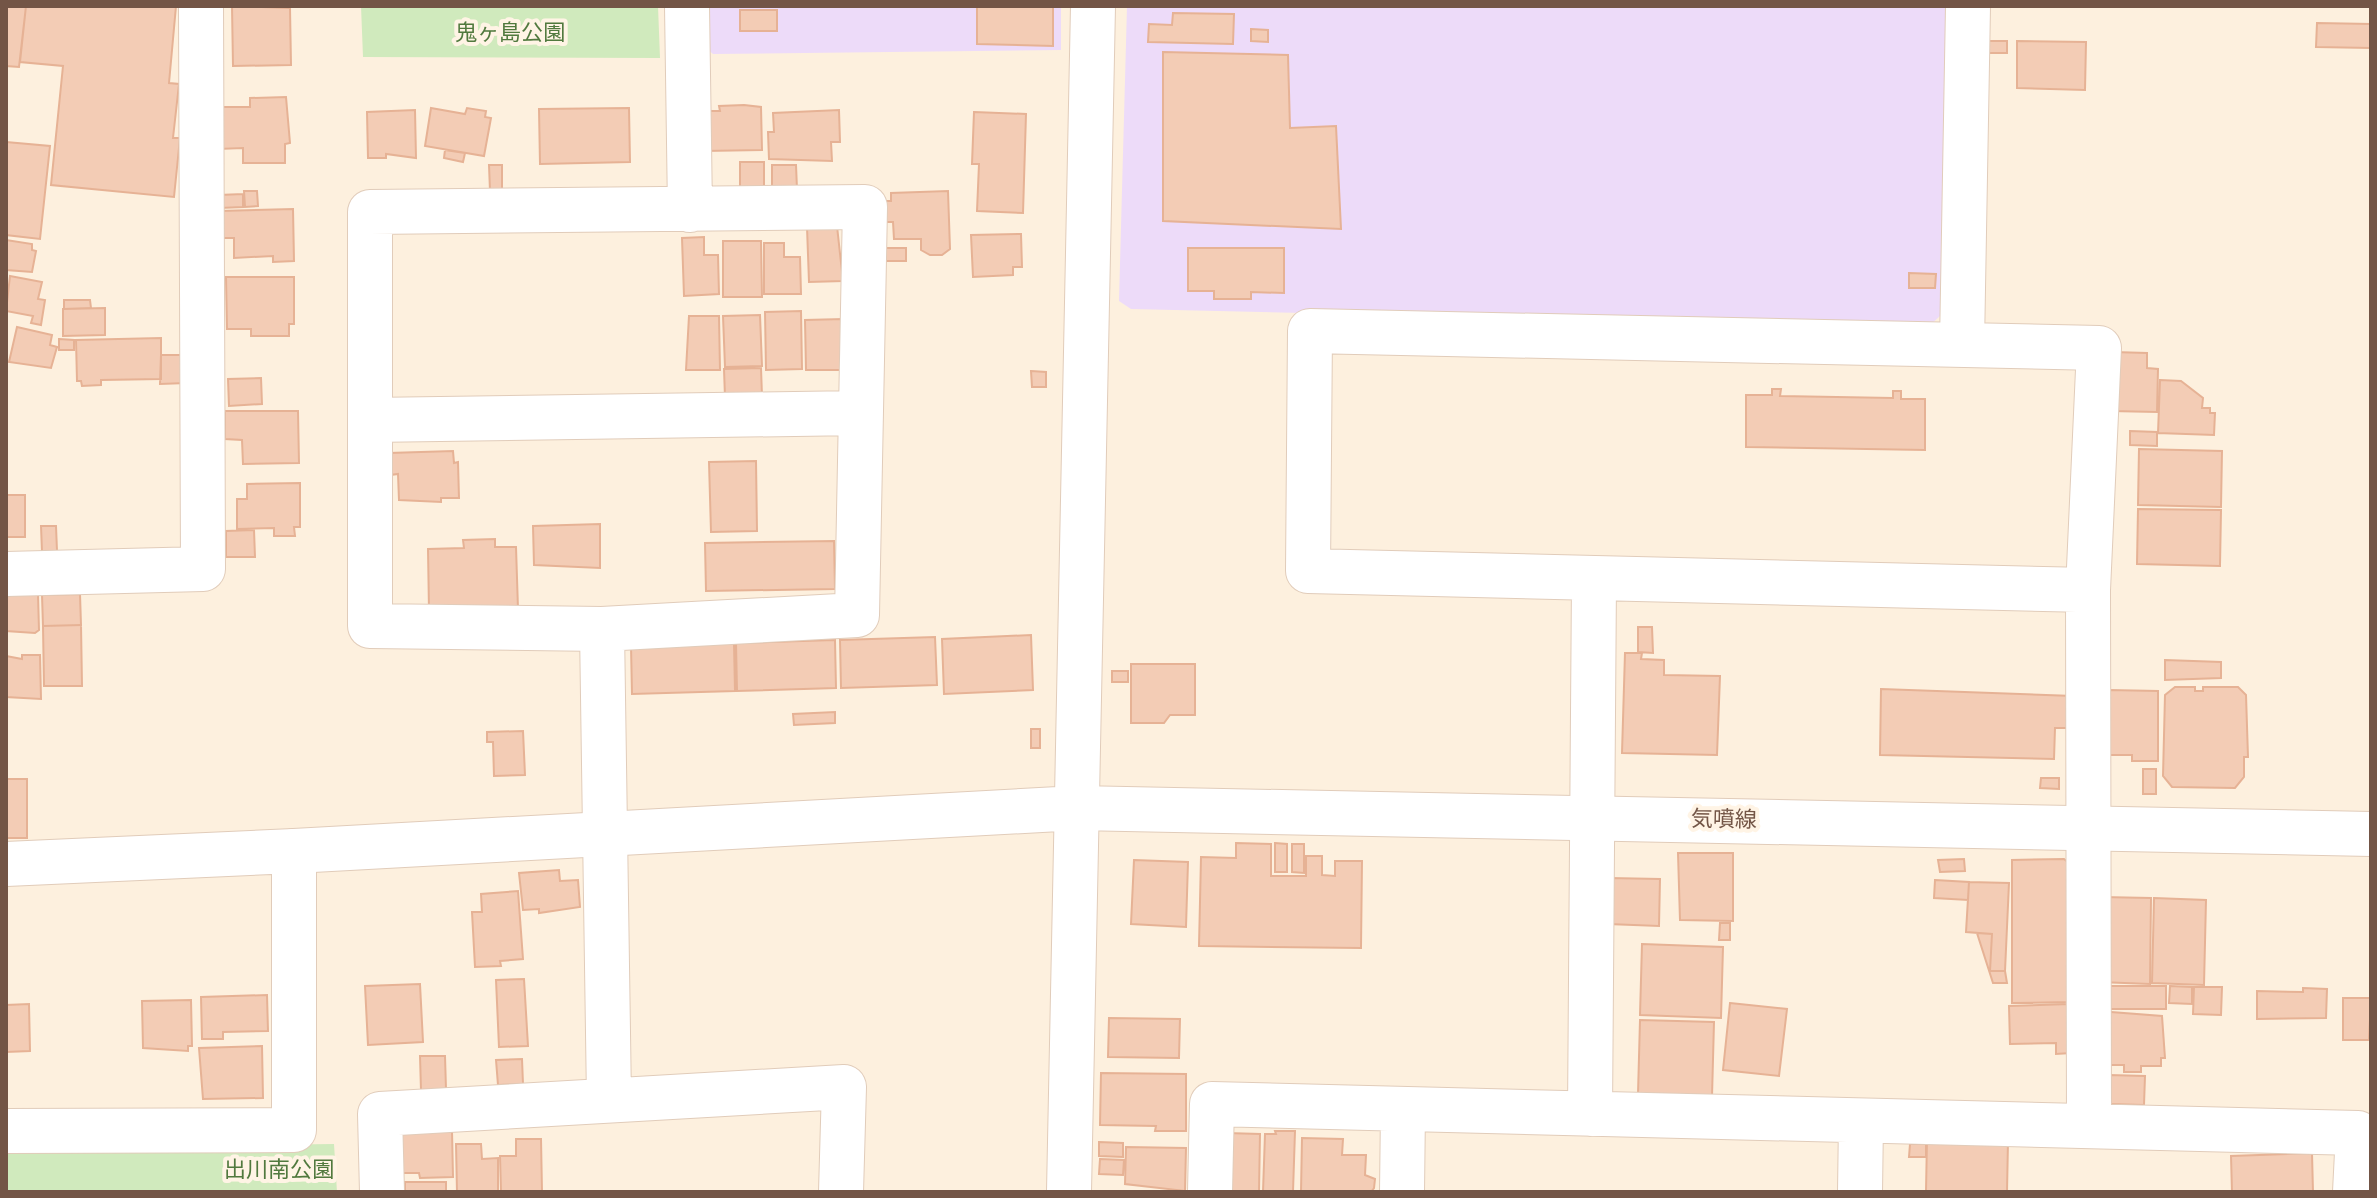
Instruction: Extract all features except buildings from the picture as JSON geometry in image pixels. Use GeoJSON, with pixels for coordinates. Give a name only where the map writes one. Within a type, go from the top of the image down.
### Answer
{"type":"FeatureCollection","features":[{"type":"Feature","properties":{"kind":"street"},"geometry":{"type":"LineString","coordinates":[[6,574],[203,569],[201,6]]}},
{"type":"Feature","properties":{"kind":"street"},"geometry":{"type":"LineString","coordinates":[[687,6],[690,210]]}},
{"type":"Feature","properties":{"kind":"street"},"geometry":{"type":"LineString","coordinates":[[1069,1192],[1093,6]]}},
{"type":"Feature","properties":{"kind":"street"},"geometry":{"type":"LineString","coordinates":[[1962,345],[1968,6]]}},
{"type":"Feature","properties":{"kind":"street"},"geometry":{"type":"LineString","coordinates":[[865,207],[857,615],[602,629],[370,626],[370,212],[690,210],[865,207]]}},
{"type":"Feature","properties":{"kind":"street"},"geometry":{"type":"LineString","coordinates":[[2088,590],[1308,571],[1310,331],[2099,348],[2088,590],[2089,1126]]}},
{"type":"Feature","properties":{"kind":"street"},"geometry":{"type":"LineString","coordinates":[[370,420],[860,413]]}},
{"type":"Feature","properties":{"kind":"street"},"geometry":{"type":"LineString","coordinates":[[1590,1114],[1595,816],[1594,580]]}},
{"type":"Feature","properties":{"kind":"street"},"geometry":{"type":"LineString","coordinates":[[602,629],[609,1100]]}},
{"type":"Feature","properties":{"kind":"street","name":"気噴線"},"geometry":{"type":"LineString","coordinates":[[6,864],[1077,808],[1595,816],[2371,834]]}},
{"type":"Feature","properties":{"kind":"street"},"geometry":{"type":"LineString","coordinates":[[6,1131],[294,1130],[294,851]]}},
{"type":"Feature","properties":{"kind":"street"},"geometry":{"type":"LineString","coordinates":[[382,1192],[380,1114],[844,1087],[841,1192]]}},
{"type":"Feature","properties":{"kind":"street"},"geometry":{"type":"LineString","coordinates":[[1210,1192],[1212,1104],[2358,1133],[2355,1192]]}},
{"type":"Feature","properties":{"kind":"street"},"geometry":{"type":"LineString","coordinates":[[1402,1192],[1403,1109]]}},
{"type":"Feature","properties":{"kind":"street"},"geometry":{"type":"LineString","coordinates":[[1860,1192],[1861,1121]]}},
{"type":"Feature","properties":{"kind":"shaded area"},"geometry":{"type":"Polygon","coordinates":[[[700,6],[1061,6],[1061,50],[713,54],[700,43],[700,6]]]}},
{"type":"Feature","properties":{"kind":"shaded area"},"geometry":{"type":"Polygon","coordinates":[[[1127,6],[1947,6],[1940,316],[1928,327],[1131,309],[1119,301],[1127,6]]]}},
{"type":"Feature","properties":{"kind":"green space","name":"鬼ヶ島公園"},"geometry":{"type":"Polygon","coordinates":[[[361,6],[658,6],[660,58],[363,57],[361,6]]]}},
{"type":"Feature","properties":{"kind":"green space","name":"出川南公園"},"geometry":{"type":"Polygon","coordinates":[[[334,1144],[337,1192],[6,1192],[6,1148],[334,1144]]]}}]}
